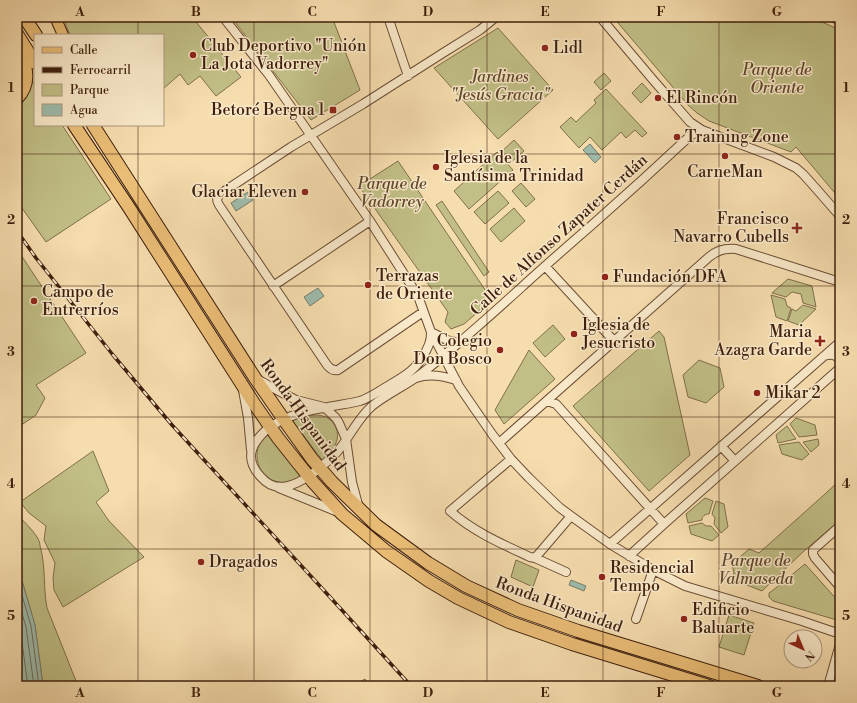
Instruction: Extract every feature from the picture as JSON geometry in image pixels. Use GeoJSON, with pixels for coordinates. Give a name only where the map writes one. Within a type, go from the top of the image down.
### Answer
{"type":"FeatureCollection","features":[{"type":"Feature","properties":{"kind":"highway"},"geometry":{"type":"LineString","coordinates":[[24,17],[35,34]]}},
{"type":"Feature","properties":{"kind":"highway"},"geometry":{"type":"LineString","coordinates":[[18,35],[34,61]]}},
{"type":"Feature","properties":{"kind":"highway","name":"Ronda Hispanidad"},"geometry":{"type":"LineString","coordinates":[[75,126],[242,385],[278,438],[322,493],[342,514],[386,551],[429,580],[458,598],[508,622],[572,644],[709,686]]}},
{"type":"Feature","properties":{"kind":"highway","name":"Ronda Hispanidad"},"geometry":{"type":"LineString","coordinates":[[94,126],[255,378],[312,459],[332,482],[376,525],[428,564],[466,586],[518,610],[578,632],[758,686]]}},
{"type":"Feature","properties":{"kind":"main road"},"geometry":{"type":"LineString","coordinates":[[55,17],[63,34]]}},
{"type":"Feature","properties":{"kind":"main road"},"geometry":{"type":"LineString","coordinates":[[834,17],[840,19]]}},
{"type":"Feature","properties":{"kind":"main road"},"geometry":{"type":"LineString","coordinates":[[17,100],[25,90],[28,77],[18,35]]}},
{"type":"Feature","properties":{"kind":"street"},"geometry":{"type":"LineString","coordinates":[[223,17],[269,75],[370,221],[418,296],[431,332],[456,380],[474,408],[511,459],[529,478],[559,507],[571,516],[610,544],[653,570],[685,586],[840,634]]}},
{"type":"Feature","properties":{"kind":"street"},"geometry":{"type":"LineString","coordinates":[[388,17],[408,76]]}},
{"type":"Feature","properties":{"kind":"street"},"geometry":{"type":"LineString","coordinates":[[423,312],[338,370],[330,369],[273,286],[217,201],[217,198],[220,194],[311,135],[480,30],[496,17]]}},
{"type":"Feature","properties":{"kind":"street"},"geometry":{"type":"LineString","coordinates":[[600,17],[690,122],[702,130],[774,157],[796,168],[840,216]]}},
{"type":"Feature","properties":{"kind":"street","name":"Calle de Alfonso Zapater Cerdán"},"geometry":{"type":"LineString","coordinates":[[276,486],[294,485],[329,461],[339,450],[362,416],[370,408],[414,379],[459,343],[691,135],[702,130]]}},
{"type":"Feature","properties":{"kind":"street"},"geometry":{"type":"LineString","coordinates":[[273,286],[370,221]]}},
{"type":"Feature","properties":{"kind":"street"},"geometry":{"type":"LineString","coordinates":[[500,443],[709,257],[718,251],[723,249],[736,249],[840,282]]}},
{"type":"Feature","properties":{"kind":"street"},"geometry":{"type":"LineString","coordinates":[[545,266],[614,342]]}},
{"type":"Feature","properties":{"kind":"street"},"geometry":{"type":"LineString","coordinates":[[251,452],[258,439],[271,427],[284,419],[324,407],[353,403],[365,399],[408,374],[423,358],[431,341],[431,332]]}},
{"type":"Feature","properties":{"kind":"street"},"geometry":{"type":"LineString","coordinates":[[431,332],[447,340],[459,343]]}},
{"type":"Feature","properties":{"kind":"street"},"geometry":{"type":"LineString","coordinates":[[610,544],[840,342]]}},
{"type":"Feature","properties":{"kind":"street"},"geometry":{"type":"LineString","coordinates":[[824,356],[832,354],[840,360]]}},
{"type":"Feature","properties":{"kind":"street"},"geometry":{"type":"LineString","coordinates":[[629,556],[840,368]]}},
{"type":"Feature","properties":{"kind":"street"},"geometry":{"type":"LineString","coordinates":[[414,379],[421,376],[434,376],[456,380]]}},
{"type":"Feature","properties":{"kind":"street"},"geometry":{"type":"LineString","coordinates":[[255,378],[296,400],[324,407],[339,422],[346,439],[352,482],[359,509]]}},
{"type":"Feature","properties":{"kind":"street"},"geometry":{"type":"LineString","coordinates":[[242,385],[248,418],[252,462],[258,473],[270,485],[276,486],[342,514]]}},
{"type":"Feature","properties":{"kind":"street"},"geometry":{"type":"LineString","coordinates":[[547,401],[556,404],[664,524]]}},
{"type":"Feature","properties":{"kind":"street"},"geometry":{"type":"LineString","coordinates":[[721,446],[735,461]]}},
{"type":"Feature","properties":{"kind":"street"},"geometry":{"type":"LineString","coordinates":[[511,459],[450,511],[468,525],[490,538],[566,572]]}},
{"type":"Feature","properties":{"kind":"street"},"geometry":{"type":"LineString","coordinates":[[535,558],[571,516]]}},
{"type":"Feature","properties":{"kind":"street"},"geometry":{"type":"LineString","coordinates":[[839,530],[813,550],[812,554],[840,587]]}},
{"type":"Feature","properties":{"kind":"street"},"geometry":{"type":"LineString","coordinates":[[636,619],[653,570]]}},
{"type":"Feature","properties":{"kind":"street"},"geometry":{"type":"LineString","coordinates":[[828,686],[840,644]]}},
{"type":"Feature","properties":{"kind":"green space","name":"Club Deportivo \"Unión La Jota Vadorrey\""},"geometry":{"type":"Polygon","coordinates":[[[63,17],[192,17],[241,77],[216,96],[200,76],[188,85],[180,74],[164,88],[164,34],[70,34],[63,17]]]}},
{"type":"Feature","properties":{"kind":"green space"},"geometry":{"type":"Polygon","coordinates":[[[231,17],[332,17],[360,90],[311,120],[231,17]]]}},
{"type":"Feature","properties":{"kind":"green space","name":"Parque de Oriente"},"geometry":{"type":"Polygon","coordinates":[[[613,17],[811,17],[840,30],[840,199],[796,147],[791,152],[709,121],[697,113],[688,105],[613,17]]]}},
{"type":"Feature","properties":{"kind":"green space","name":"Jardines \"Jesús Gracia\""},"geometry":{"type":"Polygon","coordinates":[[[498,28],[553,90],[498,139],[434,68],[498,28]]]}},
{"type":"Feature","properties":{"kind":"green space"},"geometry":{"type":"Polygon","coordinates":[[[17,58],[34,84],[34,126],[63,126],[111,199],[46,242],[17,201],[17,58]]]}},
{"type":"Feature","properties":{"kind":"green space"},"geometry":{"type":"Polygon","coordinates":[[[604,73],[611,81],[601,90],[594,82],[604,73]]]}},
{"type":"Feature","properties":{"kind":"green space"},"geometry":{"type":"Polygon","coordinates":[[[642,83],[651,93],[641,103],[632,93],[642,83]]]}},
{"type":"Feature","properties":{"kind":"green space"},"geometry":{"type":"Polygon","coordinates":[[[606,89],[647,133],[642,137],[635,130],[626,138],[621,132],[602,150],[590,137],[579,148],[560,127],[571,117],[576,122],[596,103],[594,100],[606,89]]]}},
{"type":"Feature","properties":{"kind":"green space"},"geometry":{"type":"Polygon","coordinates":[[[514,140],[524,151],[509,164],[500,153],[514,140]]]}},
{"type":"Feature","properties":{"kind":"green space"},"geometry":{"type":"Polygon","coordinates":[[[497,152],[513,170],[469,209],[454,191],[497,152]]]}},
{"type":"Feature","properties":{"kind":"green space","name":"Parque de Vadorrey"},"geometry":{"type":"Polygon","coordinates":[[[398,161],[492,300],[464,324],[451,329],[445,322],[448,312],[359,186],[398,161]]]}},
{"type":"Feature","properties":{"kind":"green space"},"geometry":{"type":"Polygon","coordinates":[[[521,183],[535,199],[526,207],[512,191],[521,183]]]}},
{"type":"Feature","properties":{"kind":"green space"},"geometry":{"type":"Polygon","coordinates":[[[498,191],[509,203],[485,224],[474,212],[498,191]]]}},
{"type":"Feature","properties":{"kind":"green space"},"geometry":{"type":"Polygon","coordinates":[[[442,201],[489,272],[484,276],[436,205],[442,201]]]}},
{"type":"Feature","properties":{"kind":"green space"},"geometry":{"type":"Polygon","coordinates":[[[514,208],[525,221],[501,242],[490,229],[514,208]]]}},
{"type":"Feature","properties":{"kind":"green space","name":"Campo de Entrerríos"},"geometry":{"type":"Polygon","coordinates":[[[17,249],[86,353],[36,385],[45,398],[36,415],[17,428],[17,249]]]}},
{"type":"Feature","properties":{"kind":"green space"},"geometry":{"type":"Polygon","coordinates":[[[788,279],[812,286],[816,307],[803,303],[801,294],[792,292],[786,297],[772,293],[788,279]]]}},
{"type":"Feature","properties":{"kind":"green space"},"geometry":{"type":"Polygon","coordinates":[[[771,295],[785,299],[787,306],[791,308],[787,321],[776,317],[771,295]]]}},
{"type":"Feature","properties":{"kind":"green space"},"geometry":{"type":"Polygon","coordinates":[[[803,305],[816,309],[799,325],[788,321],[792,309],[796,311],[803,305]]]}},
{"type":"Feature","properties":{"kind":"green space"},"geometry":{"type":"Polygon","coordinates":[[[553,325],[565,339],[545,357],[533,343],[553,325]]]}},
{"type":"Feature","properties":{"kind":"green space"},"geometry":{"type":"Polygon","coordinates":[[[659,331],[664,337],[690,455],[649,491],[573,406],[659,331]]]}},
{"type":"Feature","properties":{"kind":"green space"},"geometry":{"type":"Polygon","coordinates":[[[529,350],[555,379],[504,424],[495,410],[529,350]]]}},
{"type":"Feature","properties":{"kind":"green space"},"geometry":{"type":"Polygon","coordinates":[[[699,360],[720,368],[724,387],[706,403],[688,397],[683,375],[699,360]]]}},
{"type":"Feature","properties":{"kind":"green space"},"geometry":{"type":"Polygon","coordinates":[[[314,415],[328,418],[337,429],[336,444],[323,461],[292,421],[298,418],[314,415]]]}},
{"type":"Feature","properties":{"kind":"green space"},"geometry":{"type":"Polygon","coordinates":[[[796,418],[815,425],[817,435],[799,437],[790,424],[796,418]]]}},
{"type":"Feature","properties":{"kind":"green space"},"geometry":{"type":"Polygon","coordinates":[[[787,426],[796,439],[778,443],[776,435],[787,426]]]}},
{"type":"Feature","properties":{"kind":"green space"},"geometry":{"type":"Polygon","coordinates":[[[269,434],[301,476],[290,481],[278,482],[271,480],[262,471],[257,459],[257,452],[262,440],[269,434]]]}},
{"type":"Feature","properties":{"kind":"green space"},"geometry":{"type":"Polygon","coordinates":[[[818,439],[819,445],[811,452],[803,442],[818,439]]]}},
{"type":"Feature","properties":{"kind":"green space"},"geometry":{"type":"Polygon","coordinates":[[[799,442],[809,454],[802,460],[782,454],[779,445],[799,442]]]}},
{"type":"Feature","properties":{"kind":"green space"},"geometry":{"type":"Polygon","coordinates":[[[93,451],[109,491],[96,502],[109,521],[144,557],[63,607],[54,590],[53,578],[55,563],[44,540],[46,526],[29,513],[20,502],[93,451]]]}},
{"type":"Feature","properties":{"kind":"green space","name":"Parque de Valmaseda"},"geometry":{"type":"Polygon","coordinates":[[[840,480],[840,520],[804,551],[762,591],[732,579],[734,573],[732,564],[749,549],[759,553],[840,480]]]}},
{"type":"Feature","properties":{"kind":"green space"},"geometry":{"type":"Polygon","coordinates":[[[705,498],[713,501],[709,514],[706,514],[702,520],[688,523],[686,514],[705,498]]]}},
{"type":"Feature","properties":{"kind":"green space"},"geometry":{"type":"Polygon","coordinates":[[[716,501],[724,504],[728,527],[721,533],[714,524],[715,518],[712,514],[716,501]]]}},
{"type":"Feature","properties":{"kind":"green space"},"geometry":{"type":"Polygon","coordinates":[[[17,514],[33,531],[39,542],[43,561],[47,608],[78,686],[43,686],[35,625],[17,567],[17,514]]]}},
{"type":"Feature","properties":{"kind":"green space"},"geometry":{"type":"Polygon","coordinates":[[[702,523],[706,526],[711,526],[719,535],[712,541],[691,534],[689,526],[702,523]]]}},
{"type":"Feature","properties":{"kind":"green space"},"geometry":{"type":"Polygon","coordinates":[[[516,560],[539,570],[533,587],[511,577],[516,560]]]}},
{"type":"Feature","properties":{"kind":"green space"},"geometry":{"type":"Polygon","coordinates":[[[805,564],[840,603],[840,621],[773,601],[769,597],[769,593],[805,564]]]}},
{"type":"Feature","properties":{"kind":"green space"},"geometry":{"type":"Polygon","coordinates":[[[729,615],[754,623],[744,655],[719,647],[729,615]]]}},
{"type":"Feature","properties":{"kind":"green space"},"geometry":{"type":"Polygon","coordinates":[[[365,679],[371,686],[352,686],[365,679]]]}},
{"type":"Feature","properties":{"kind":"water"},"geometry":{"type":"Polygon","coordinates":[[[590,144],[601,157],[595,163],[583,150],[590,144]]]}},
{"type":"Feature","properties":{"kind":"water"},"geometry":{"type":"Polygon","coordinates":[[[248,192],[253,200],[236,211],[231,203],[248,192]]]}},
{"type":"Feature","properties":{"kind":"water"},"geometry":{"type":"Polygon","coordinates":[[[318,288],[324,296],[310,306],[304,297],[318,288]]]}},
{"type":"Feature","properties":{"kind":"water"},"geometry":{"type":"Polygon","coordinates":[[[17,567],[35,625],[43,686],[17,686],[17,567]]]}},
{"type":"Feature","properties":{"kind":"water"},"geometry":{"type":"Polygon","coordinates":[[[571,580],[586,586],[584,591],[569,585],[571,580]]]}},
{"type":"Feature","properties":{"kind":"railway"},"geometry":{"type":"LineString","coordinates":[[17,231],[36,258],[113,355],[172,425],[411,686]]}},
{"type":"Feature","properties":{"kind":"place","name":"Lidl"},"geometry":{"type":"Point","coordinates":[545,48]}},
{"type":"Feature","properties":{"kind":"place","name":"Club Deportivo \"Unión La Jota Vadorrey\""},"geometry":{"type":"Point","coordinates":[193,55]}},
{"type":"Feature","properties":{"kind":"place","name":"El Rincón"},"geometry":{"type":"Point","coordinates":[658,98]}},
{"type":"Feature","properties":{"kind":"place","name":"Betoré Bergua 1"},"geometry":{"type":"Point","coordinates":[333,110]}},
{"type":"Feature","properties":{"kind":"place","name":"Training Zone"},"geometry":{"type":"Point","coordinates":[677,137]}},
{"type":"Feature","properties":{"kind":"place","name":"CarneMan"},"geometry":{"type":"Point","coordinates":[725,156]}},
{"type":"Feature","properties":{"kind":"place","name":"Iglesia de la Santísima Trinidad"},"geometry":{"type":"Point","coordinates":[436,167]}},
{"type":"Feature","properties":{"kind":"place","name":"Glaciar Eleven"},"geometry":{"type":"Point","coordinates":[305,192]}},
{"type":"Feature","properties":{"kind":"place","name":"Francisco Navarro Cubells"},"geometry":{"type":"Point","coordinates":[797,228]}},
{"type":"Feature","properties":{"kind":"place","name":"Fundación DFA"},"geometry":{"type":"Point","coordinates":[605,277]}},
{"type":"Feature","properties":{"kind":"place","name":"Terrazas de Oriente"},"geometry":{"type":"Point","coordinates":[368,285]}},
{"type":"Feature","properties":{"kind":"place","name":"Campo de Entrerríos"},"geometry":{"type":"Point","coordinates":[34,301]}},
{"type":"Feature","properties":{"kind":"place","name":"Iglesia de Jesucristo"},"geometry":{"type":"Point","coordinates":[574,334]}},
{"type":"Feature","properties":{"kind":"place","name":"Maria Azagra Garde"},"geometry":{"type":"Point","coordinates":[820,341]}},
{"type":"Feature","properties":{"kind":"place","name":"Colegio Don Bosco"},"geometry":{"type":"Point","coordinates":[500,350]}},
{"type":"Feature","properties":{"kind":"place","name":"Mikar 2"},"geometry":{"type":"Point","coordinates":[757,393]}},
{"type":"Feature","properties":{"kind":"place","name":"Dragados"},"geometry":{"type":"Point","coordinates":[201,562]}},
{"type":"Feature","properties":{"kind":"place","name":"Residencial Tempo"},"geometry":{"type":"Point","coordinates":[602,577]}},
{"type":"Feature","properties":{"kind":"place","name":"Edificio Baluarte"},"geometry":{"type":"Point","coordinates":[684,619]}}]}
